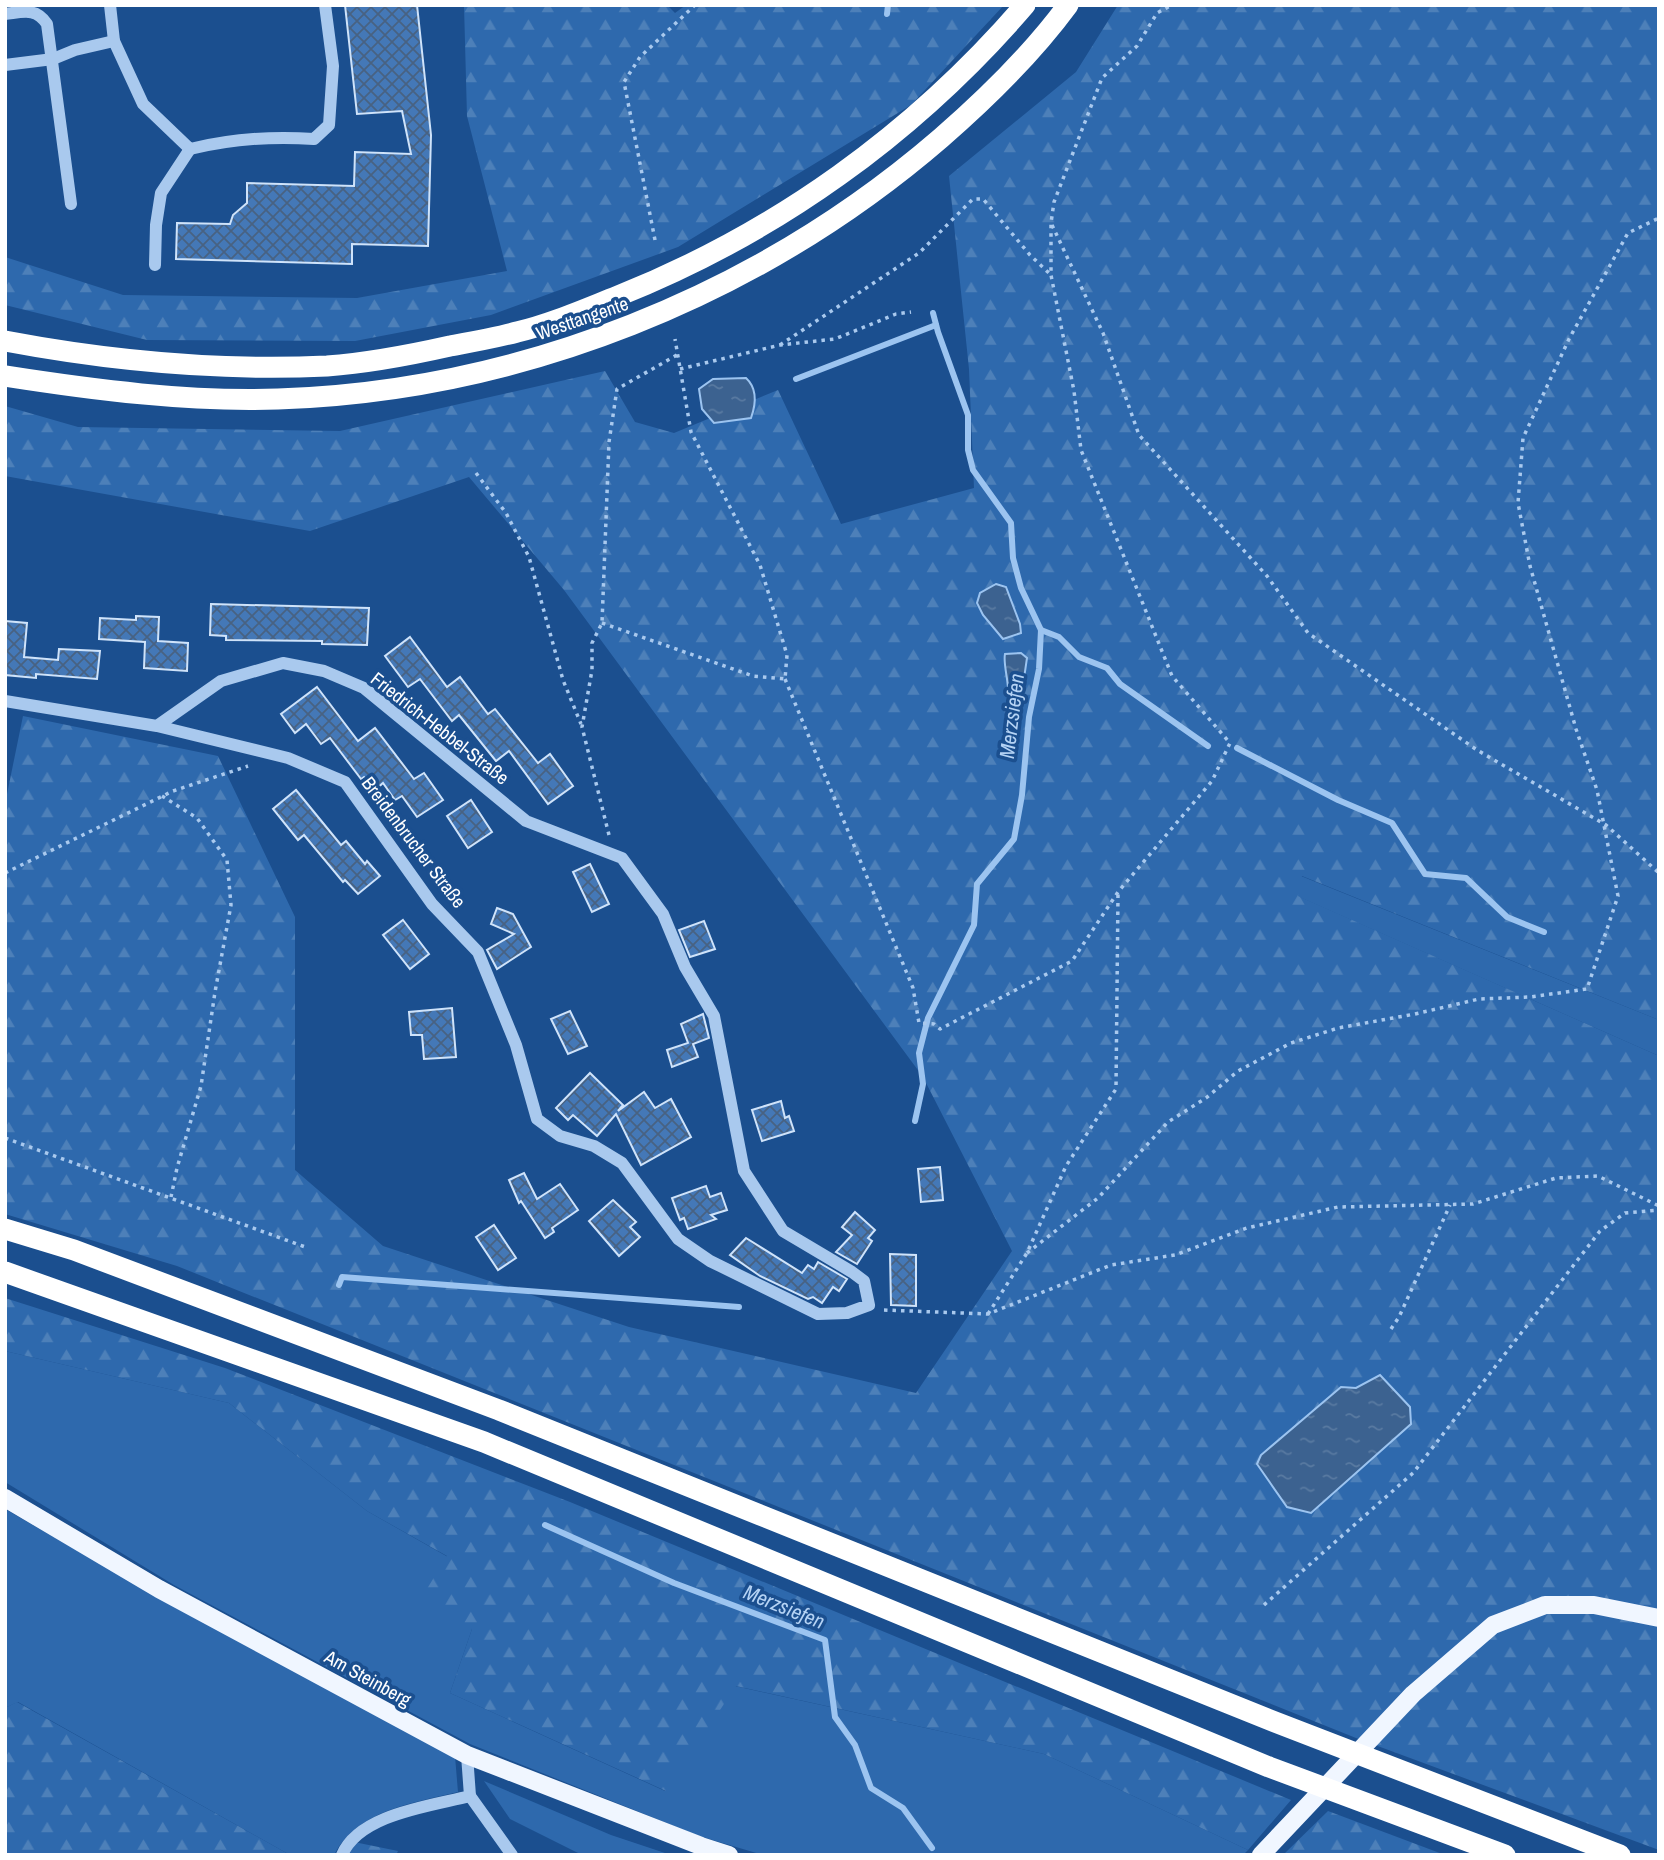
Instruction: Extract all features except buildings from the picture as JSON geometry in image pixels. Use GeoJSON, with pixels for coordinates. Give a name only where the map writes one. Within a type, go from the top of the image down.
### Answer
{"type":"FeatureCollection","features":[{"type":"Feature","properties":{"kind":"highway","name":"Westtangente"},"geometry":{"type":"LineString","coordinates":[[5,341],[74,354],[209,367],[327,366],[412,354],[519,332],[673,274],[741,239],[801,203],[855,165],[923,110],[970,65],[1025,5]]}},
{"type":"Feature","properties":{"kind":"highway","name":"Westtangente"},"geometry":{"type":"LineString","coordinates":[[5,376],[180,397],[277,399],[331,395],[450,379],[536,357],[629,327],[747,272],[860,202],[912,163],[962,119],[1010,73],[1069,5]]}},
{"type":"Feature","properties":{"kind":"highway"},"geometry":{"type":"LineString","coordinates":[[5,1230],[74,1250],[499,1409],[1275,1722],[1620,1855]]}},
{"type":"Feature","properties":{"kind":"highway"},"geometry":{"type":"LineString","coordinates":[[5,1272],[484,1442],[1269,1767],[1505,1855]]}},
{"type":"Feature","properties":{"kind":"main road","name":"Am Steinberg"},"geometry":{"type":"LineString","coordinates":[[5,1498],[159,1589],[467,1755],[729,1855]]}},
{"type":"Feature","properties":{"kind":"main road"},"geometry":{"type":"LineString","coordinates":[[1261,1855],[1413,1694],[1493,1625],[1545,1605],[1594,1605],[1659,1618]]}},
{"type":"Feature","properties":{"kind":"street"},"geometry":{"type":"LineString","coordinates":[[110,5],[114,41],[143,104],[190,149]]}},
{"type":"Feature","properties":{"kind":"street"},"geometry":{"type":"LineString","coordinates":[[155,265],[156,225],[161,192],[190,149],[252,138],[314,139],[328,125],[333,65],[325,5]]}},
{"type":"Feature","properties":{"kind":"street"},"geometry":{"type":"LineString","coordinates":[[5,14],[30,11],[41,15],[47,24],[71,204]]}},
{"type":"Feature","properties":{"kind":"street"},"geometry":{"type":"LineString","coordinates":[[5,65],[53,59],[75,50],[114,41]]}},
{"type":"Feature","properties":{"kind":"street","name":"Friedrich-Hebbel-Straße"},"geometry":{"type":"LineString","coordinates":[[157,726],[221,681],[283,663],[324,671],[364,688],[526,821],[618,857]]}},
{"type":"Feature","properties":{"kind":"street","name":"Breidenbrucher Straße"},"geometry":{"type":"LineString","coordinates":[[5,701],[157,726],[288,758],[345,782],[432,904],[478,952],[516,1045],[537,1119],[560,1136],[594,1146],[622,1163],[678,1239],[710,1261],[818,1314],[847,1313],[869,1305]]}},
{"type":"Feature","properties":{"kind":"street"},"geometry":{"type":"LineString","coordinates":[[618,857],[663,914],[685,967],[714,1016],[744,1171],[783,1231],[863,1281],[869,1305]]}},
{"type":"Feature","properties":{"kind":"street"},"geometry":{"type":"LineString","coordinates":[[467,1755],[470,1796],[512,1855]]}},
{"type":"Feature","properties":{"kind":"street"},"geometry":{"type":"LineString","coordinates":[[342,1855],[347,1842],[386,1817],[470,1796]]}},
{"type":"Feature","properties":{"kind":"path"},"geometry":{"type":"LineString","coordinates":[[655,240],[624,82],[640,57],[695,5]]}},
{"type":"Feature","properties":{"kind":"path"},"geometry":{"type":"LineString","coordinates":[[675,339],[691,432],[760,565],[787,655],[785,679],[913,988],[919,1023],[934,1024],[940,1028],[1072,961],[1118,892],[1212,781],[1230,743],[1172,676],[1081,450],[1074,391],[1051,275],[1051,223],[1054,202],[1102,78],[1137,46],[1157,13],[1172,5]]}},
{"type":"Feature","properties":{"kind":"path"},"geometry":{"type":"LineString","coordinates":[[780,345],[919,253],[973,199],[983,200],[1030,255],[1051,275]]}},
{"type":"Feature","properties":{"kind":"path"},"geometry":{"type":"LineString","coordinates":[[1027,1253],[1098,1198],[1168,1122],[1206,1098],[1238,1071],[1291,1043],[1338,1028],[1479,999],[1530,997],[1587,989],[1618,896],[1597,790],[1576,729],[1530,566],[1518,503],[1523,438],[1569,339],[1628,233],[1659,218]]}},
{"type":"Feature","properties":{"kind":"path"},"geometry":{"type":"LineString","coordinates":[[1051,223],[1103,333],[1139,435],[1267,576],[1308,634],[1477,750],[1606,825],[1659,873]]}},
{"type":"Feature","properties":{"kind":"path"},"geometry":{"type":"LineString","coordinates":[[680,369],[780,345],[835,338],[896,314],[911,312]]}},
{"type":"Feature","properties":{"kind":"path"},"geometry":{"type":"LineString","coordinates":[[582,727],[592,670],[592,643],[602,623],[609,442],[617,389],[677,355]]}},
{"type":"Feature","properties":{"kind":"path"},"geometry":{"type":"LineString","coordinates":[[476,473],[506,513],[528,557],[564,680],[582,727],[618,857]]}},
{"type":"Feature","properties":{"kind":"path"},"geometry":{"type":"LineString","coordinates":[[602,623],[753,676],[785,679]]}},
{"type":"Feature","properties":{"kind":"path"},"geometry":{"type":"LineString","coordinates":[[5,873],[162,796],[251,765],[261,751]]}},
{"type":"Feature","properties":{"kind":"path"},"geometry":{"type":"LineString","coordinates":[[162,796],[197,818],[227,860],[231,905],[201,1086],[171,1197]]}},
{"type":"Feature","properties":{"kind":"path"},"geometry":{"type":"LineString","coordinates":[[988,1314],[1027,1253],[1066,1166],[1116,1089],[1118,892]]}},
{"type":"Feature","properties":{"kind":"path"},"geometry":{"type":"LineString","coordinates":[[5,1138],[308,1248]]}},
{"type":"Feature","properties":{"kind":"path"},"geometry":{"type":"LineString","coordinates":[[869,1305],[883,1310],[988,1314],[1111,1265],[1175,1255],[1247,1228],[1338,1207],[1473,1204],[1556,1178],[1598,1176],[1659,1208]]}},
{"type":"Feature","properties":{"kind":"path"},"geometry":{"type":"LineString","coordinates":[[1391,1329],[1450,1205]]}},
{"type":"Feature","properties":{"kind":"path"},"geometry":{"type":"LineString","coordinates":[[1264,1605],[1413,1473],[1600,1231],[1625,1213],[1659,1208]]}},
{"type":"Feature","properties":{"kind":"green space"},"geometry":{"type":"Polygon","coordinates":[[[464,5],[667,5],[675,13],[686,5],[1004,5],[911,105],[678,247],[491,315],[355,341],[147,340],[5,305],[5,257],[123,295],[357,298],[507,271],[467,116],[464,5]]]}},
{"type":"Feature","properties":{"kind":"green space"},"geometry":{"type":"Polygon","coordinates":[[[1118,5],[1659,5],[1659,1020],[1302,876],[1298,896],[1659,1056],[1659,1850],[1356,1738],[177,1266],[5,1214],[5,804],[23,716],[218,756],[295,917],[295,1170],[383,1246],[629,1327],[916,1393],[1012,1251],[923,1077],[564,590],[469,477],[310,531],[5,476],[5,406],[78,427],[340,431],[605,371],[635,422],[674,433],[778,390],[841,524],[974,488],[969,369],[949,176],[1076,72],[1118,5]]]}},
{"type":"Feature","properties":{"kind":"green space"},"geometry":{"type":"Polygon","coordinates":[[[1301,876],[1659,1020],[1659,1056],[1297,896],[1301,876]]]}},
{"type":"Feature","properties":{"kind":"green space"},"geometry":{"type":"Polygon","coordinates":[[[5,1298],[225,1368],[570,1502],[1291,1800],[1248,1850],[1044,1754],[736,1686],[666,1791],[450,1693],[472,1629],[419,1602],[447,1556],[367,1511],[229,1403],[5,1351],[5,1298]]]}},
{"type":"Feature","properties":{"kind":"green space"},"geometry":{"type":"Polygon","coordinates":[[[5,1351],[229,1403],[367,1511],[448,1557],[472,1629],[450,1693],[665,1791],[735,1686],[1044,1754],[1248,1850],[1243,1855],[763,1855],[699,1836],[470,1744],[174,1585],[5,1482],[5,1351]]]}},
{"type":"Feature","properties":{"kind":"green space"},"geometry":{"type":"Polygon","coordinates":[[[5,1509],[168,1603],[455,1756],[458,1792],[405,1805],[371,1818],[344,1840],[334,1855],[290,1855],[18,1702],[5,1708],[5,1509]]]}},
{"type":"Feature","properties":{"kind":"green space"},"geometry":{"type":"Polygon","coordinates":[[[17,1702],[290,1855],[5,1855],[5,1708],[17,1702]]]}},
{"type":"Feature","properties":{"kind":"green space"},"geometry":{"type":"Polygon","coordinates":[[[484,1781],[611,1835],[671,1855],[582,1855],[510,1819],[484,1781]]]}},
{"type":"Feature","properties":{"kind":"green space"},"geometry":{"type":"Polygon","coordinates":[[[1328,1811],[1445,1855],[1283,1855],[1328,1811]]]}},
{"type":"Feature","properties":{"kind":"green space"},"geometry":{"type":"Polygon","coordinates":[[[354,1842],[398,1851],[396,1855],[346,1855],[354,1842]]]}},
{"type":"Feature","properties":{"kind":"water"},"geometry":{"type":"Polygon","coordinates":[[[746,378],[753,387],[755,397],[751,418],[714,423],[702,409],[699,389],[713,379],[746,378]]]}},
{"type":"Feature","properties":{"kind":"water"},"geometry":{"type":"Polygon","coordinates":[[[996,584],[1006,587],[1020,624],[1021,633],[1003,639],[983,615],[977,603],[980,593],[996,584]]]}},
{"type":"Feature","properties":{"kind":"water"},"geometry":{"type":"Polygon","coordinates":[[[1021,653],[1027,658],[1022,692],[1008,689],[1005,661],[1005,654],[1021,653]]]}},
{"type":"Feature","properties":{"kind":"water"},"geometry":{"type":"Polygon","coordinates":[[[1380,1375],[1410,1407],[1411,1424],[1311,1513],[1287,1507],[1257,1464],[1261,1455],[1341,1387],[1356,1388],[1380,1375]]]}},
{"type":"Feature","properties":{"kind":"waterway","name":"Merzsiefen"},"geometry":{"type":"LineString","coordinates":[[887,14],[888,5]]}},
{"type":"Feature","properties":{"kind":"waterway","name":"Merzsiefen"},"geometry":{"type":"LineString","coordinates":[[915,1121],[923,1084],[919,1053],[928,1018],[974,925],[977,884],[1014,839],[1022,795],[1029,717],[1039,669],[1041,630],[1021,588],[1013,558],[1011,523],[973,470],[968,450],[968,415],[933,313]]}},
{"type":"Feature","properties":{"kind":"waterway"},"geometry":{"type":"LineString","coordinates":[[796,379],[936,325]]}},
{"type":"Feature","properties":{"kind":"waterway"},"geometry":{"type":"LineString","coordinates":[[1041,630],[1059,637],[1079,657],[1107,668],[1120,684],[1208,746]]}},
{"type":"Feature","properties":{"kind":"waterway"},"geometry":{"type":"LineString","coordinates":[[1237,748],[1338,800],[1392,823],[1425,874],[1466,878],[1507,917],[1544,932]]}},
{"type":"Feature","properties":{"kind":"waterway","name":"Merzsiefen"},"geometry":{"type":"LineString","coordinates":[[339,1285],[342,1277],[739,1307]]}},
{"type":"Feature","properties":{"kind":"waterway","name":"Merzsiefen"},"geometry":{"type":"LineString","coordinates":[[545,1525],[674,1583],[825,1640],[835,1717],[855,1745],[871,1788],[903,1808],[932,1848]]}}]}
